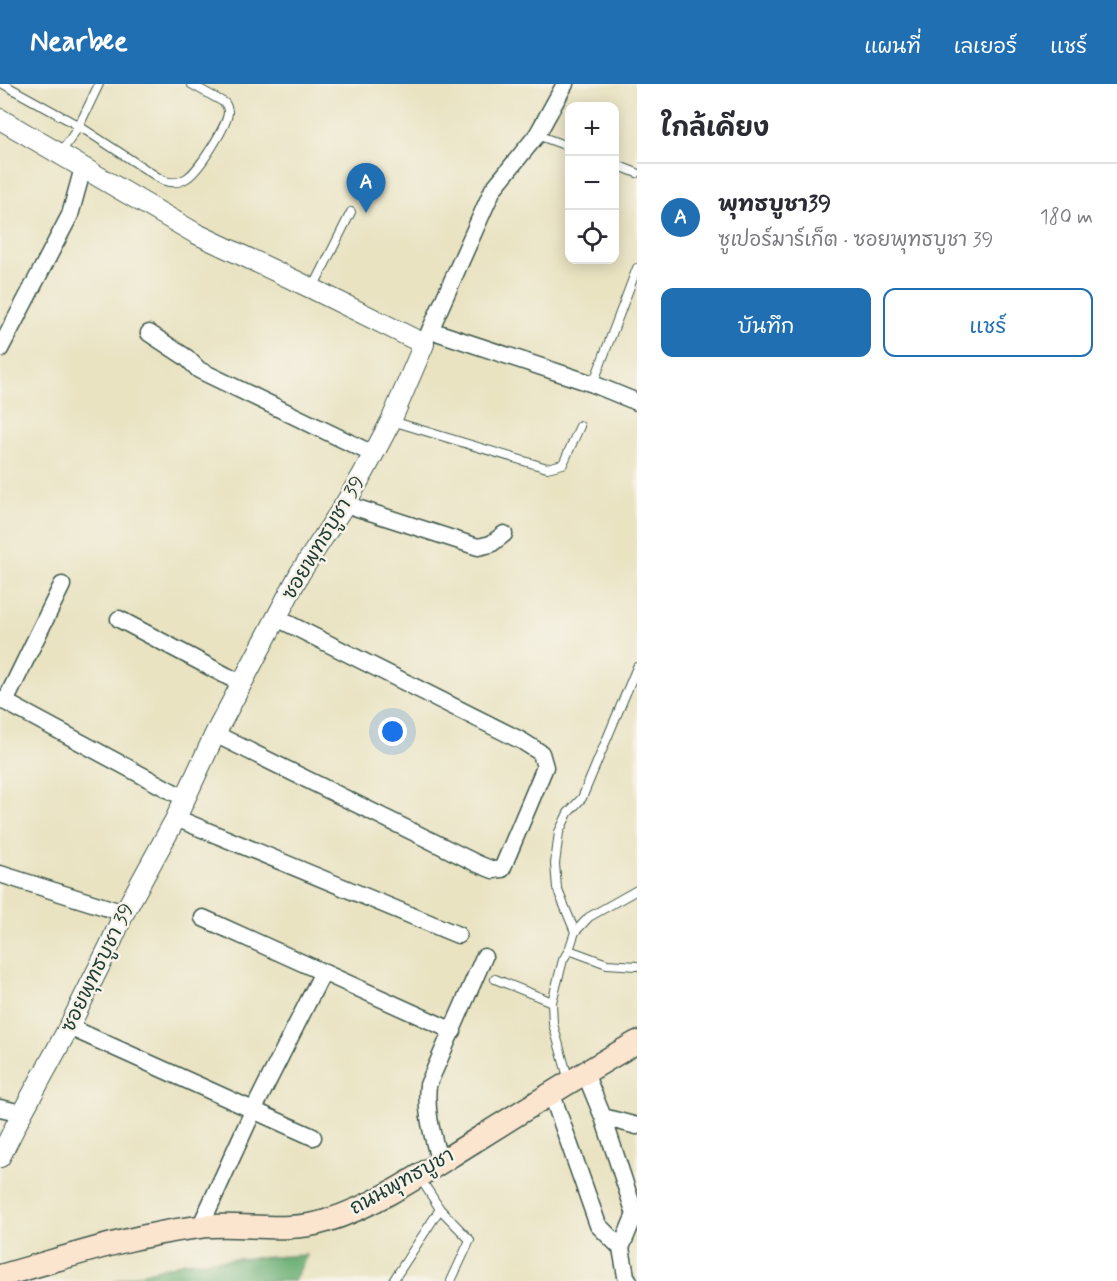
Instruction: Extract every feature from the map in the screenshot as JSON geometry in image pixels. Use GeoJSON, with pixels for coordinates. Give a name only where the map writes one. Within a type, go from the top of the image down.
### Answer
{"type":"FeatureCollection","features":[{"type":"Feature","properties":{"kind":"main road","name":"ถนนพุทธบูชา"},"geometry":{"type":"LineString","coordinates":[[0,1276],[149,1234],[200,1227],[287,1228],[323,1222],[360,1209],[419,1177],[637,1042]]}},
{"type":"Feature","properties":{"kind":"street"},"geometry":{"type":"LineString","coordinates":[[427,337],[493,189],[537,135],[565,84]]}},
{"type":"Feature","properties":{"kind":"street"},"geometry":{"type":"LineString","coordinates":[[0,119],[195,233],[313,289],[427,337],[593,384],[637,402]]}},
{"type":"Feature","properties":{"kind":"street"},"geometry":{"type":"LineString","coordinates":[[0,349],[70,215],[83,168]]}},
{"type":"Feature","properties":{"kind":"street"},"geometry":{"type":"LineString","coordinates":[[149,333],[187,358],[199,370],[373,454]]}},
{"type":"Feature","properties":{"kind":"street","name":"ซอยพุทธบูชา 39"},"geometry":{"type":"LineString","coordinates":[[0,1157],[69,1027],[124,913],[177,818],[215,734],[300,573],[345,504],[391,421],[427,337]]}},
{"type":"Feature","properties":{"kind":"street"},"geometry":{"type":"LineString","coordinates":[[345,504],[478,547],[491,544],[504,534]]}},
{"type":"Feature","properties":{"kind":"street"},"geometry":{"type":"LineString","coordinates":[[62,585],[3,701],[186,799]]}},
{"type":"Feature","properties":{"kind":"street"},"geometry":{"type":"LineString","coordinates":[[215,734],[478,864],[493,870],[502,868],[545,766],[542,753],[277,618]]}},
{"type":"Feature","properties":{"kind":"street"},"geometry":{"type":"LineString","coordinates":[[119,619],[242,684]]}},
{"type":"Feature","properties":{"kind":"street"},"geometry":{"type":"LineString","coordinates":[[177,818],[458,935]]}},
{"type":"Feature","properties":{"kind":"street"},"geometry":{"type":"LineString","coordinates":[[0,874],[124,913]]}},
{"type":"Feature","properties":{"kind":"street"},"geometry":{"type":"LineString","coordinates":[[203,918],[453,1031]]}},
{"type":"Feature","properties":{"kind":"street"},"geometry":{"type":"LineString","coordinates":[[440,1163],[429,1125],[427,1096],[429,1086],[484,957]]}},
{"type":"Feature","properties":{"kind":"street"},"geometry":{"type":"LineString","coordinates":[[200,1227],[254,1109],[322,972]]}},
{"type":"Feature","properties":{"kind":"street"},"geometry":{"type":"LineString","coordinates":[[69,1027],[313,1137]]}},
{"type":"Feature","properties":{"kind":"street"},"geometry":{"type":"LineString","coordinates":[[569,1082],[603,1117],[635,1214],[621,1248],[629,1281]]}},
{"type":"Feature","properties":{"kind":"street"},"geometry":{"type":"LineString","coordinates":[[569,1082],[598,1225],[621,1248]]}},
{"type":"Feature","properties":{"kind":"street"},"geometry":{"type":"LineString","coordinates":[[0,1108],[22,1113]]}},
{"type":"Feature","properties":{"kind":"street"},"geometry":{"type":"LineString","coordinates":[[603,1117],[637,1126]]}},
{"type":"Feature","properties":{"kind":"lane"},"geometry":{"type":"LineString","coordinates":[[3,84],[79,126],[162,180],[172,183],[187,179],[212,148],[228,114],[225,103],[191,84]]}},
{"type":"Feature","properties":{"kind":"lane"},"geometry":{"type":"LineString","coordinates":[[59,154],[79,126],[99,84]]}},
{"type":"Feature","properties":{"kind":"lane"},"geometry":{"type":"LineString","coordinates":[[537,135],[565,145]]}},
{"type":"Feature","properties":{"kind":"lane"},"geometry":{"type":"LineString","coordinates":[[619,165],[637,172]]}},
{"type":"Feature","properties":{"kind":"lane"},"geometry":{"type":"LineString","coordinates":[[313,289],[351,212]]}},
{"type":"Feature","properties":{"kind":"lane"},"geometry":{"type":"LineString","coordinates":[[593,384],[637,268]]}},
{"type":"Feature","properties":{"kind":"lane"},"geometry":{"type":"LineString","coordinates":[[391,421],[547,468],[563,464],[580,426]]}},
{"type":"Feature","properties":{"kind":"lane"},"geometry":{"type":"LineString","coordinates":[[575,932],[557,888],[555,864],[559,832],[568,813],[582,798],[637,667]]}},
{"type":"Feature","properties":{"kind":"lane"},"geometry":{"type":"LineString","coordinates":[[569,1082],[553,1024],[552,1002],[563,960],[575,932],[589,916],[637,890]]}},
{"type":"Feature","properties":{"kind":"lane"},"geometry":{"type":"LineString","coordinates":[[569,950],[607,964],[637,966]]}},
{"type":"Feature","properties":{"kind":"lane"},"geometry":{"type":"LineString","coordinates":[[495,979],[552,1002]]}},
{"type":"Feature","properties":{"kind":"lane"},"geometry":{"type":"LineString","coordinates":[[419,1177],[440,1209],[470,1240],[451,1281]]}},
{"type":"Feature","properties":{"kind":"lane"},"geometry":{"type":"LineString","coordinates":[[393,1281],[440,1209]]}},
{"type":"Feature","properties":{"kind":"green space"},"geometry":{"type":"Polygon","coordinates":[[[307,1255],[294,1281],[115,1281],[185,1262],[307,1255]]]}},
{"type":"Feature","properties":{"kind":"place","name":"พุทธบูชา39"},"geometry":{"type":"Point","coordinates":[366,213]}}]}
